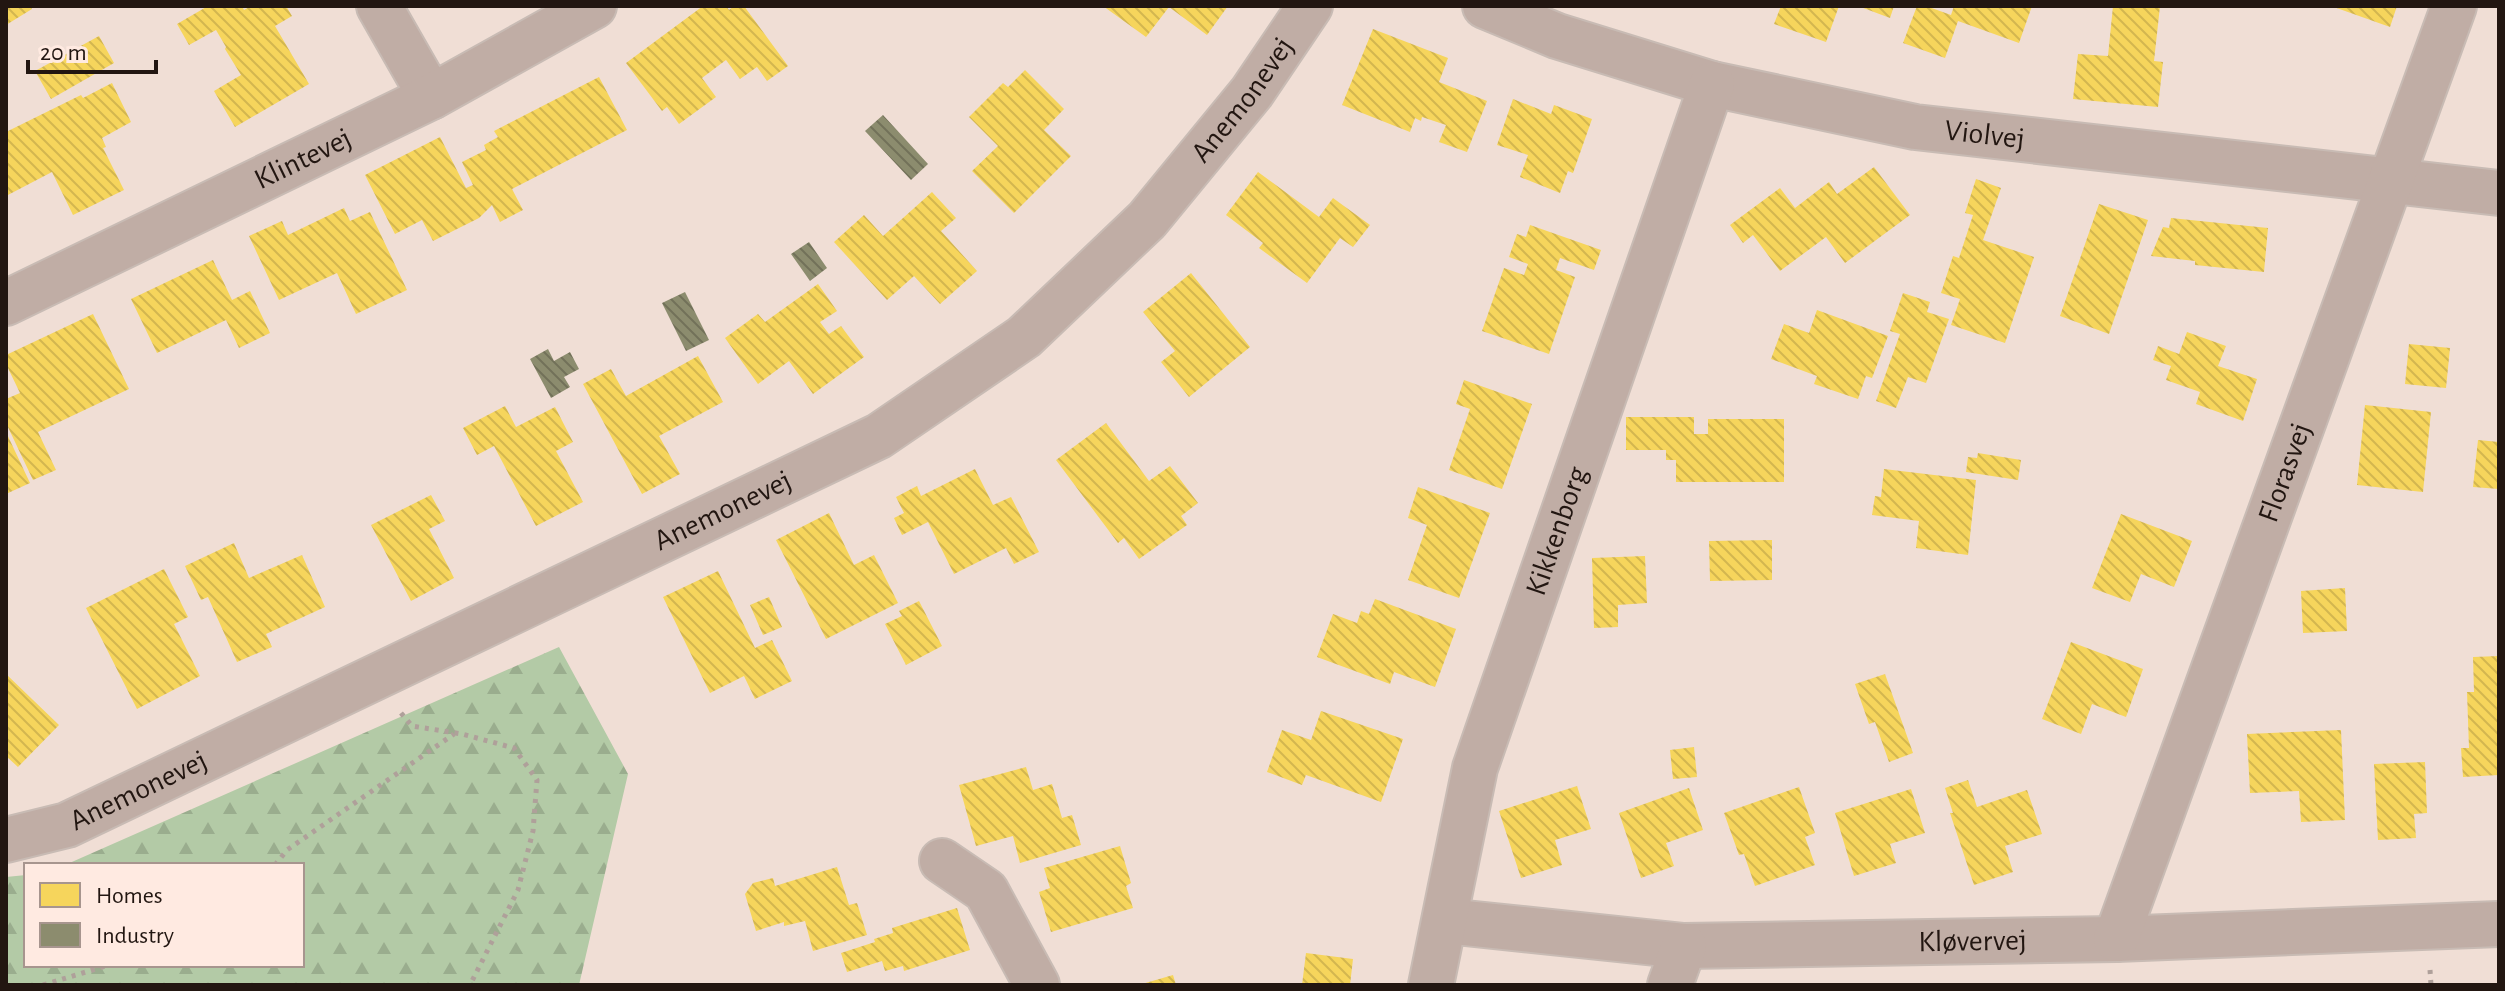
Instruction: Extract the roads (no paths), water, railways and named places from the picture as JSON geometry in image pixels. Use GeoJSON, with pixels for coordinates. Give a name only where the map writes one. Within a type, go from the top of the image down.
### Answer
{"type":"FeatureCollection","features":[{"type":"Feature","properties":{"kind":"street"},"geometry":{"type":"LineString","coordinates":[[379,6],[431,97]]}},
{"type":"Feature","properties":{"kind":"street","name":"Klintevej"},"geometry":{"type":"LineString","coordinates":[[6,303],[431,97],[594,6]]}},
{"type":"Feature","properties":{"kind":"street","name":"Anemonevej"},"geometry":{"type":"LineString","coordinates":[[6,840],[67,825],[879,436],[1024,337],[1147,220],[1252,92],[1310,6]]}},
{"type":"Feature","properties":{"kind":"street","name":"Violvej"},"geometry":{"type":"LineString","coordinates":[[1485,6],[1557,36],[1712,84],[1915,127],[2499,193]]}},
{"type":"Feature","properties":{"kind":"street","name":"Florasvej"},"geometry":{"type":"LineString","coordinates":[[2116,939],[2454,6]]}},
{"type":"Feature","properties":{"kind":"street","name":"Kikkenborg"},"geometry":{"type":"LineString","coordinates":[[1431,985],[1475,768],[1712,84]]}},
{"type":"Feature","properties":{"kind":"street"},"geometry":{"type":"LineString","coordinates":[[942,861],[986,891],[1037,985]]}},
{"type":"Feature","properties":{"kind":"street","name":"Kløvervej"},"geometry":{"type":"LineString","coordinates":[[1446,921],[1677,965],[2116,939],[2499,924]]}}]}
